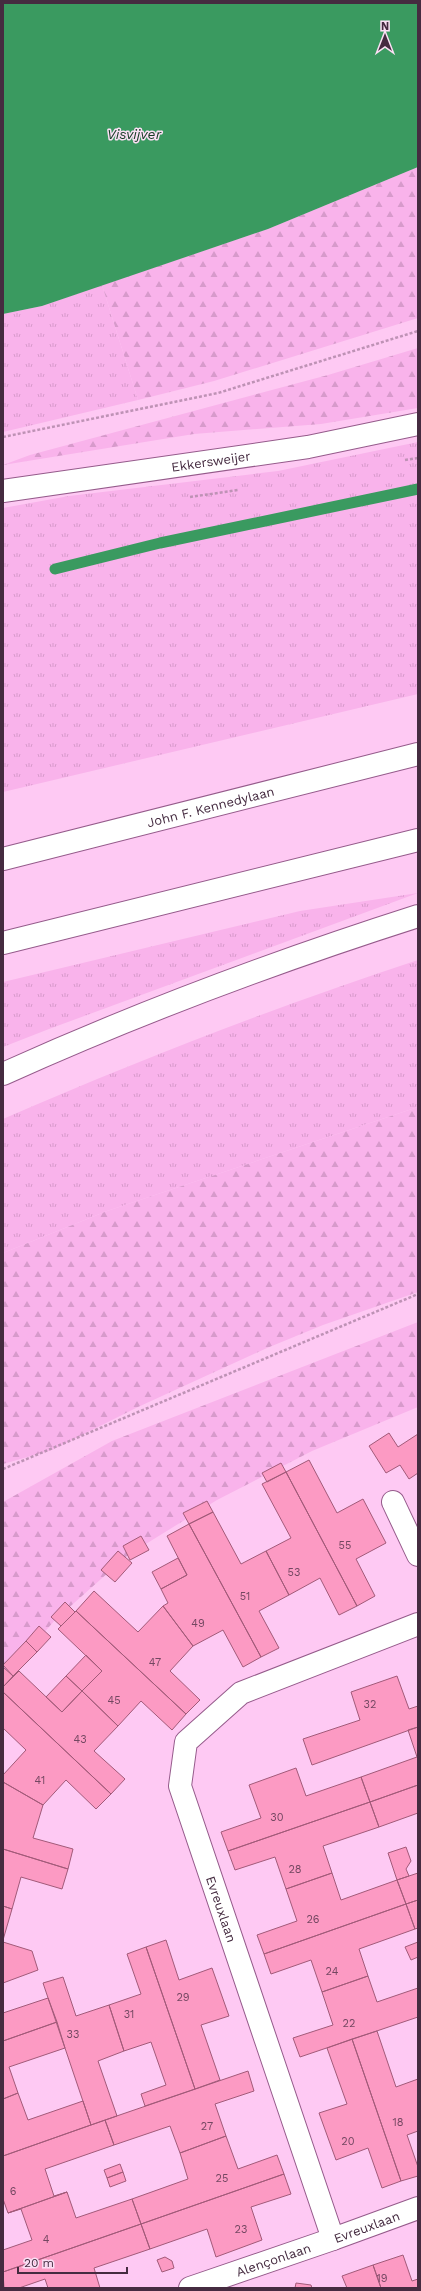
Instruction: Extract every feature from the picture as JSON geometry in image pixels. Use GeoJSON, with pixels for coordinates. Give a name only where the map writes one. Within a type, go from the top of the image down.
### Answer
{"type":"FeatureCollection","features":[{"type":"Feature","properties":{"kind":"main road","name":"Ekkersweijer"},"geometry":{"type":"LineString","coordinates":[[4,484],[308,447],[418,424]]}},
{"type":"Feature","properties":{"kind":"main road","name":"John F. Kennedylaan"},"geometry":{"type":"LineString","coordinates":[[3,859],[418,754]]}},
{"type":"Feature","properties":{"kind":"main road"},"geometry":{"type":"LineString","coordinates":[[3,943],[418,840]]}},
{"type":"Feature","properties":{"kind":"main road"},"geometry":{"type":"LineString","coordinates":[[3,1074],[65,1046],[316,949],[418,916]]}},
{"type":"Feature","properties":{"kind":"main road"},"geometry":{"type":"LineString","coordinates":[[393,1502],[418,1555]]}},
{"type":"Feature","properties":{"kind":"main road","name":"Evreuxlaan"},"geometry":{"type":"LineString","coordinates":[[418,1624],[241,1692],[186,1742],[180,1786],[333,2239],[418,2208]]}},
{"type":"Feature","properties":{"kind":"main road","name":"Alençonlaan"},"geometry":{"type":"LineString","coordinates":[[190,2288],[333,2239]]}},
{"type":"Feature","properties":{"kind":"path"},"geometry":{"type":"LineString","coordinates":[[3,437],[218,393],[418,331]]}},
{"type":"Feature","properties":{"kind":"path"},"geometry":{"type":"LineString","coordinates":[[3,1469],[418,1294]]}},
{"type":"Feature","properties":{"kind":"green space"},"geometry":{"type":"Polygon","coordinates":[[[418,167],[418,318],[214,381],[138,400],[102,285],[268,229],[418,167]]]}},
{"type":"Feature","properties":{"kind":"green space"},"geometry":{"type":"Polygon","coordinates":[[[102,285],[138,400],[3,432],[3,314],[42,306],[102,285]]]}},
{"type":"Feature","properties":{"kind":"green space"},"geometry":{"type":"Polygon","coordinates":[[[418,348],[418,408],[321,424],[194,434],[3,465],[30,455],[328,375],[418,348]]]}},
{"type":"Feature","properties":{"kind":"green space"},"geometry":{"type":"Polygon","coordinates":[[[418,442],[418,694],[3,792],[3,508],[69,496],[278,471],[418,442]]]}},
{"type":"Feature","properties":{"kind":"green space"},"geometry":{"type":"Polygon","coordinates":[[[418,893],[3,1047],[3,982],[300,911],[418,893]]]}},
{"type":"Feature","properties":{"kind":"green space"},"geometry":{"type":"Polygon","coordinates":[[[418,960],[418,1107],[107,1211],[3,1253],[3,1119],[157,1055],[261,1015],[418,960]]]}},
{"type":"Feature","properties":{"kind":"green space"},"geometry":{"type":"Polygon","coordinates":[[[418,1107],[418,1292],[323,1325],[267,1348],[138,1407],[52,1450],[3,1464],[3,1253],[107,1211],[418,1107]]]}},
{"type":"Feature","properties":{"kind":"green space"},"geometry":{"type":"Polygon","coordinates":[[[418,1322],[418,1407],[312,1451],[217,1500],[128,1555],[55,1620],[3,1680],[3,1502],[112,1441],[418,1322]]]}},
{"type":"Feature","properties":{"kind":"water","name":"Visvijver"},"geometry":{"type":"Polygon","coordinates":[[[3,3],[418,3],[418,167],[268,229],[42,306],[3,314],[3,3]]]}},
{"type":"Feature","properties":{"kind":"building"},"geometry":{"type":"Polygon","coordinates":[[[389,1433],[398,1447],[418,1434],[418,1473],[409,1479],[400,1465],[386,1473],[369,1446],[389,1433]]]}},
{"type":"Feature","properties":{"kind":"building"},"geometry":{"type":"Polygon","coordinates":[[[309,1460],[337,1513],[363,1499],[386,1543],[356,1559],[375,1596],[357,1606],[286,1472],[309,1460]]]}},
{"type":"Feature","properties":{"kind":"building"},"geometry":{"type":"Polygon","coordinates":[[[281,1463],[286,1472],[267,1482],[262,1473],[281,1463]]]}},
{"type":"Feature","properties":{"kind":"building"},"geometry":{"type":"Polygon","coordinates":[[[286,1472],[357,1606],[339,1615],[320,1578],[289,1595],[266,1551],[291,1538],[262,1484],[286,1472]]]}},
{"type":"Feature","properties":{"kind":"building"},"geometry":{"type":"Polygon","coordinates":[[[207,1501],[213,1512],[189,1524],[183,1513],[207,1501]]]}},
{"type":"Feature","properties":{"kind":"building"},"geometry":{"type":"Polygon","coordinates":[[[213,1512],[241,1564],[266,1551],[289,1595],[259,1611],[279,1648],[261,1657],[189,1524],[213,1512]]]}},
{"type":"Feature","properties":{"kind":"building"},"geometry":{"type":"Polygon","coordinates":[[[189,1524],[261,1657],[243,1667],[223,1630],[193,1646],[163,1606],[168,1603],[161,1589],[187,1575],[167,1536],[189,1524]]]}},
{"type":"Feature","properties":{"kind":"building"},"geometry":{"type":"Polygon","coordinates":[[[141,1536],[149,1550],[130,1560],[123,1546],[141,1536]]]}},
{"type":"Feature","properties":{"kind":"building"},"geometry":{"type":"Polygon","coordinates":[[[118,1551],[132,1563],[115,1582],[101,1570],[118,1551]]]}},
{"type":"Feature","properties":{"kind":"building"},"geometry":{"type":"Polygon","coordinates":[[[178,1558],[187,1575],[161,1589],[152,1572],[178,1558]]]}},
{"type":"Feature","properties":{"kind":"building"},"geometry":{"type":"Polygon","coordinates":[[[94,1591],[138,1632],[163,1606],[193,1646],[170,1671],[200,1700],[186,1714],[76,1611],[94,1591]]]}},
{"type":"Feature","properties":{"kind":"building"},"geometry":{"type":"Polygon","coordinates":[[[65,1602],[75,1612],[61,1626],[51,1617],[65,1602]]]}},
{"type":"Feature","properties":{"kind":"building"},"geometry":{"type":"Polygon","coordinates":[[[76,1611],[186,1714],[172,1730],[141,1701],[118,1726],[82,1691],[102,1671],[58,1629],[76,1611]]]}},
{"type":"Feature","properties":{"kind":"building"},"geometry":{"type":"Polygon","coordinates":[[[39,1626],[51,1637],[37,1652],[26,1641],[39,1626]]]}},
{"type":"Feature","properties":{"kind":"building"},"geometry":{"type":"Polygon","coordinates":[[[26,1641],[37,1652],[13,1676],[3,1665],[26,1641]]]}},
{"type":"Feature","properties":{"kind":"building"},"geometry":{"type":"Polygon","coordinates":[[[86,1655],[102,1671],[82,1691],[66,1676],[86,1655]]]}},
{"type":"Feature","properties":{"kind":"building"},"geometry":{"type":"Polygon","coordinates":[[[3,1667],[13,1676],[3,1687],[3,1667]]]}},
{"type":"Feature","properties":{"kind":"building"},"geometry":{"type":"Polygon","coordinates":[[[19,1671],[62,1712],[82,1691],[118,1726],[94,1751],[125,1779],[111,1794],[3,1692],[3,1687],[19,1671]]]}},
{"type":"Feature","properties":{"kind":"building"},"geometry":{"type":"Polygon","coordinates":[[[66,1676],[82,1691],[62,1712],[46,1697],[66,1676]]]}},
{"type":"Feature","properties":{"kind":"building"},"geometry":{"type":"Polygon","coordinates":[[[397,1676],[409,1709],[418,1706],[418,1727],[312,1765],[303,1739],[360,1720],[351,1692],[397,1676]]]}},
{"type":"Feature","properties":{"kind":"building"},"geometry":{"type":"Polygon","coordinates":[[[3,1692],[111,1794],[96,1809],[66,1780],[43,1805],[3,1782],[3,1775],[26,1750],[3,1728],[3,1692]]]}},
{"type":"Feature","properties":{"kind":"building"},"geometry":{"type":"Polygon","coordinates":[[[418,1727],[418,1785],[370,1802],[361,1777],[417,1757],[408,1730],[418,1727]]]}},
{"type":"Feature","properties":{"kind":"building"},"geometry":{"type":"Polygon","coordinates":[[[296,1768],[306,1796],[361,1777],[370,1802],[228,1851],[221,1832],[261,1818],[249,1785],[296,1768]]]}},
{"type":"Feature","properties":{"kind":"building"},"geometry":{"type":"Polygon","coordinates":[[[3,1782],[43,1805],[33,1838],[73,1849],[68,1869],[3,1849],[3,1782]]]}},
{"type":"Feature","properties":{"kind":"building"},"geometry":{"type":"Polygon","coordinates":[[[418,1785],[418,1813],[379,1827],[370,1802],[418,1785]]]}},
{"type":"Feature","properties":{"kind":"building"},"geometry":{"type":"Polygon","coordinates":[[[370,1802],[379,1827],[323,1846],[332,1873],[286,1889],[275,1857],[235,1870],[228,1851],[370,1802]]]}},
{"type":"Feature","properties":{"kind":"building"},"geometry":{"type":"Polygon","coordinates":[[[406,1847],[411,1861],[406,1869],[409,1876],[397,1880],[388,1853],[406,1847]]]}},
{"type":"Feature","properties":{"kind":"building"},"geometry":{"type":"Polygon","coordinates":[[[3,1849],[68,1869],[62,1889],[21,1877],[12,1909],[3,1906],[3,1849]]]}},
{"type":"Feature","properties":{"kind":"building"},"geometry":{"type":"Polygon","coordinates":[[[332,1873],[341,1900],[397,1880],[406,1904],[264,1954],[257,1935],[297,1921],[286,1889],[332,1873]]]}},
{"type":"Feature","properties":{"kind":"building"},"geometry":{"type":"Polygon","coordinates":[[[418,1873],[418,1900],[406,1904],[397,1880],[418,1873]]]}},
{"type":"Feature","properties":{"kind":"building"},"geometry":{"type":"Polygon","coordinates":[[[418,1900],[418,1928],[415,1929],[406,1904],[418,1900]]]}},
{"type":"Feature","properties":{"kind":"building"},"geometry":{"type":"Polygon","coordinates":[[[406,1904],[415,1929],[359,1949],[368,1976],[322,1992],[311,1960],[271,1974],[264,1954],[406,1904]]]}},
{"type":"Feature","properties":{"kind":"building"},"geometry":{"type":"Polygon","coordinates":[[[3,1906],[12,1909],[3,1940],[3,1906]]]}},
{"type":"Feature","properties":{"kind":"building"},"geometry":{"type":"Polygon","coordinates":[[[166,1940],[179,1980],[212,1968],[229,2016],[201,2025],[220,2080],[195,2089],[146,1947],[166,1940]]]}},
{"type":"Feature","properties":{"kind":"building"},"geometry":{"type":"Polygon","coordinates":[[[3,1942],[32,1951],[38,1970],[3,1983],[3,1942]]]}},
{"type":"Feature","properties":{"kind":"building"},"geometry":{"type":"Polygon","coordinates":[[[418,1942],[418,1957],[411,1960],[405,1947],[418,1942]]]}},
{"type":"Feature","properties":{"kind":"building"},"geometry":{"type":"Polygon","coordinates":[[[146,1947],[195,2089],[145,2106],[141,2094],[166,2085],[151,2042],[124,2051],[109,2005],[141,1994],[127,1954],[146,1947]]]}},
{"type":"Feature","properties":{"kind":"building"},"geometry":{"type":"Polygon","coordinates":[[[368,1976],[377,2002],[418,1988],[418,2017],[300,2057],[293,2038],[333,2025],[322,1992],[368,1976]]]}},
{"type":"Feature","properties":{"kind":"building"},"geometry":{"type":"Polygon","coordinates":[[[63,1977],[76,2016],[109,2005],[124,2051],[98,2061],[117,2116],[91,2125],[43,1983],[63,1977]]]}},
{"type":"Feature","properties":{"kind":"building"},"geometry":{"type":"Polygon","coordinates":[[[48,1998],[57,2022],[3,2041],[3,2013],[48,1998]]]}},
{"type":"Feature","properties":{"kind":"building"},"geometry":{"type":"Polygon","coordinates":[[[57,2022],[65,2048],[9,2067],[18,2093],[3,2099],[3,2041],[57,2022]]]}},
{"type":"Feature","properties":{"kind":"building"},"geometry":{"type":"Polygon","coordinates":[[[377,2031],[396,2087],[418,2079],[418,2131],[407,2135],[418,2167],[418,2176],[401,2181],[352,2039],[377,2031]]]}},
{"type":"Feature","properties":{"kind":"building"},"geometry":{"type":"Polygon","coordinates":[[[352,2039],[401,2181],[382,2188],[368,2148],[336,2160],[319,2113],[347,2104],[327,2048],[352,2039]]]}},
{"type":"Feature","properties":{"kind":"building"},"geometry":{"type":"Polygon","coordinates":[[[248,2071],[254,2091],[215,2104],[226,2136],[180,2153],[170,2126],[114,2145],[105,2120],[248,2071]]]}},
{"type":"Feature","properties":{"kind":"building"},"geometry":{"type":"Polygon","coordinates":[[[18,2093],[28,2120],[83,2101],[91,2125],[3,2156],[3,2099],[18,2093]]]}},
{"type":"Feature","properties":{"kind":"building"},"geometry":{"type":"Polygon","coordinates":[[[105,2120],[114,2145],[45,2169],[54,2196],[67,2192],[8,2213],[3,2199],[3,2156],[105,2120]]]}},
{"type":"Feature","properties":{"kind":"building"},"geometry":{"type":"Polygon","coordinates":[[[226,2136],[238,2169],[277,2155],[284,2174],[141,2224],[132,2199],[188,2179],[180,2153],[226,2136]]]}},
{"type":"Feature","properties":{"kind":"building"},"geometry":{"type":"Polygon","coordinates":[[[120,2164],[123,2172],[107,2178],[104,2170],[120,2164]]]}},
{"type":"Feature","properties":{"kind":"building"},"geometry":{"type":"Polygon","coordinates":[[[123,2172],[126,2181],[110,2187],[107,2178],[123,2172]]]}},
{"type":"Feature","properties":{"kind":"building"},"geometry":{"type":"Polygon","coordinates":[[[284,2174],[291,2194],[251,2207],[262,2240],[216,2257],[207,2229],[150,2249],[141,2224],[284,2174]]]}},
{"type":"Feature","properties":{"kind":"building"},"geometry":{"type":"Polygon","coordinates":[[[67,2192],[76,2218],[132,2199],[141,2224],[3,2272],[3,2250],[32,2240],[21,2209],[8,2213],[67,2192]]]}},
{"type":"Feature","properties":{"kind":"building"},"geometry":{"type":"Polygon","coordinates":[[[141,2224],[150,2249],[94,2268],[100,2288],[48,2288],[45,2279],[19,2288],[4,2288],[3,2272],[141,2224]]]}},
{"type":"Feature","properties":{"kind":"building"},"geometry":{"type":"Polygon","coordinates":[[[403,2255],[412,2281],[418,2279],[418,2288],[381,2288],[373,2265],[403,2255]]]}},
{"type":"Feature","properties":{"kind":"building"},"geometry":{"type":"Polygon","coordinates":[[[165,2257],[172,2261],[174,2268],[162,2272],[157,2260],[165,2257]]]}},
{"type":"Feature","properties":{"kind":"building"},"geometry":{"type":"Polygon","coordinates":[[[373,2265],[381,2288],[347,2288],[342,2276],[373,2265]]]}},
{"type":"Feature","properties":{"kind":"building"},"geometry":{"type":"Polygon","coordinates":[[[296,2283],[311,2285],[312,2288],[295,2288],[296,2283]]]}},
{"type":"Feature","properties":{"kind":"waterway"},"geometry":{"type":"LineString","coordinates":[[55,569],[160,543],[418,489]]}}]}
